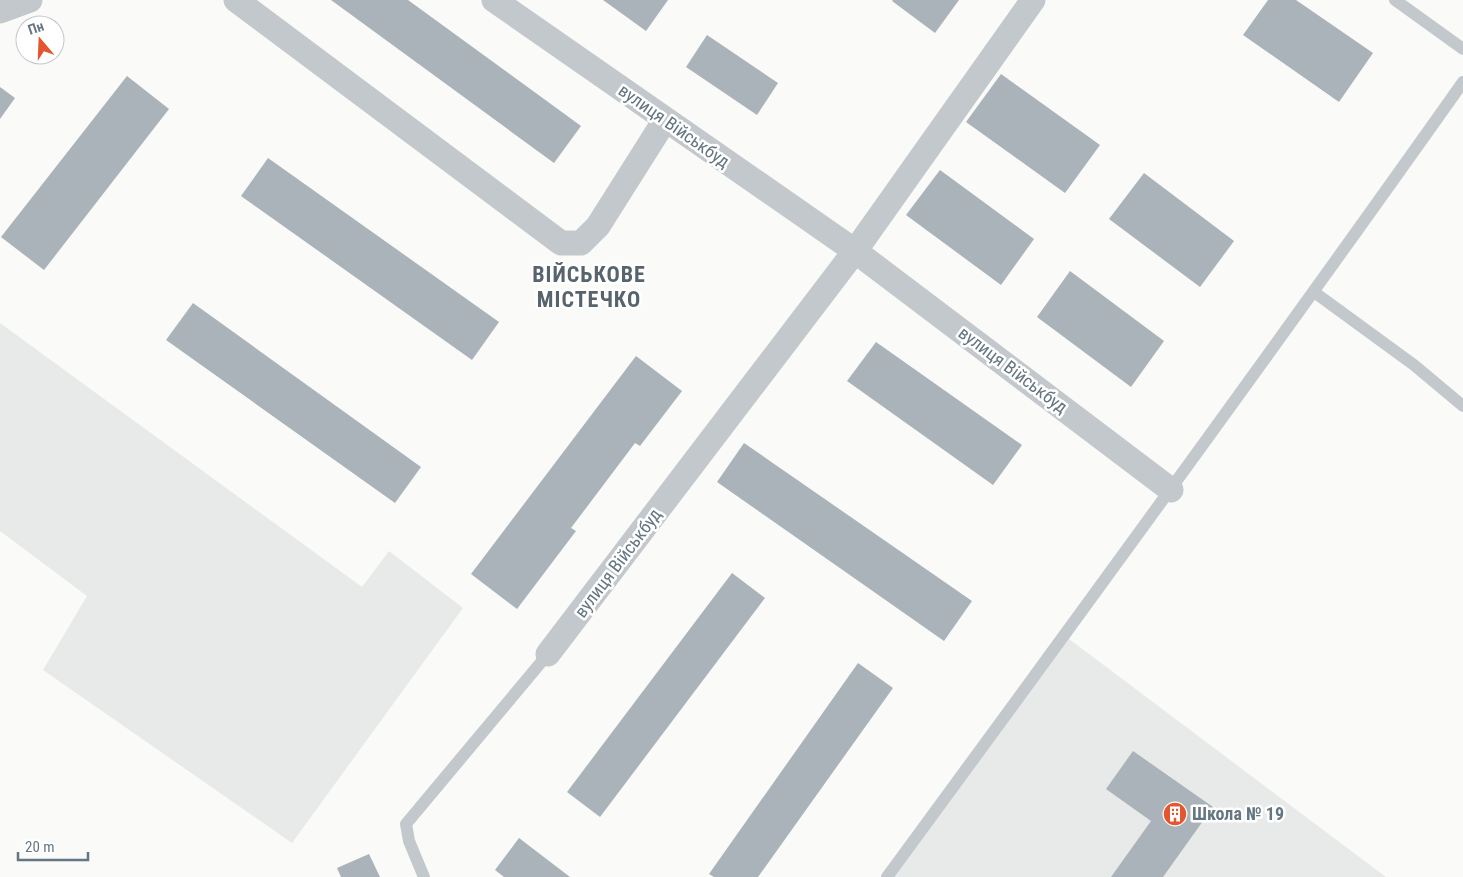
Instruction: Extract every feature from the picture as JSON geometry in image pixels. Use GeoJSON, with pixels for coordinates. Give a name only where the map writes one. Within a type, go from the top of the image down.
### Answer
{"type":"FeatureCollection","features":[{"type":"Feature","properties":{"kind":"street"},"geometry":{"type":"LineString","coordinates":[[0,10],[30,0]]}},
{"type":"Feature","properties":{"kind":"street"},"geometry":{"type":"LineString","coordinates":[[236,0],[561,243],[582,243],[598,226],[665,120]]}},
{"type":"Feature","properties":{"kind":"street","name":"вулиця Військбуд"},"geometry":{"type":"LineString","coordinates":[[494,0],[855,251],[1171,490]]}},
{"type":"Feature","properties":{"kind":"street","name":"вулиця Військбуд"},"geometry":{"type":"LineString","coordinates":[[548,654],[855,251],[1034,0]]}},
{"type":"Feature","properties":{"kind":"lane"},"geometry":{"type":"LineString","coordinates":[[1395,0],[1463,49]]}},
{"type":"Feature","properties":{"kind":"lane"},"geometry":{"type":"LineString","coordinates":[[887,877],[1171,490],[1463,82]]}},
{"type":"Feature","properties":{"kind":"lane"},"geometry":{"type":"LineString","coordinates":[[1314,292],[1414,365],[1463,406]]}},
{"type":"Feature","properties":{"kind":"lane","name":"вулиця Військбуд"},"geometry":{"type":"LineString","coordinates":[[424,877],[409,841],[406,824],[548,654]]}},
{"type":"Feature","properties":{"kind":"shaded area"},"geometry":{"type":"Polygon","coordinates":[[[0,323],[362,587],[389,551],[463,608],[292,843],[43,670],[87,596],[0,531],[0,323]]]}},
{"type":"Feature","properties":{"kind":"shaded area"},"geometry":{"type":"Polygon","coordinates":[[[1065,636],[1386,877],[892,877],[1065,636]]]}},
{"type":"Feature","properties":{"kind":"building"},"geometry":{"type":"Polygon","coordinates":[[[331,0],[408,0],[581,126],[554,163],[331,0]]]}},
{"type":"Feature","properties":{"kind":"building"},"geometry":{"type":"Polygon","coordinates":[[[603,0],[668,0],[646,31],[603,0]]]}},
{"type":"Feature","properties":{"kind":"building"},"geometry":{"type":"Polygon","coordinates":[[[893,0],[959,0],[935,33],[893,0]]]}},
{"type":"Feature","properties":{"kind":"building"},"geometry":{"type":"Polygon","coordinates":[[[1268,0],[1296,0],[1373,53],[1339,102],[1243,35],[1268,0]]]}},
{"type":"Feature","properties":{"kind":"building"},"geometry":{"type":"Polygon","coordinates":[[[707,35],[778,83],[757,115],[686,67],[707,35]]]}},
{"type":"Feature","properties":{"kind":"building"},"geometry":{"type":"Polygon","coordinates":[[[1001,74],[1100,145],[1065,193],[966,122],[1001,74]]]}},
{"type":"Feature","properties":{"kind":"building"},"geometry":{"type":"Polygon","coordinates":[[[127,76],[169,109],[44,270],[1,237],[127,76]]]}},
{"type":"Feature","properties":{"kind":"building"},"geometry":{"type":"Polygon","coordinates":[[[0,87],[15,98],[0,119],[0,87]]]}},
{"type":"Feature","properties":{"kind":"building"},"geometry":{"type":"Polygon","coordinates":[[[268,158],[499,322],[472,360],[241,196],[268,158]]]}},
{"type":"Feature","properties":{"kind":"building"},"geometry":{"type":"Polygon","coordinates":[[[940,170],[1034,239],[1001,285],[906,215],[940,170]]]}},
{"type":"Feature","properties":{"kind":"building"},"geometry":{"type":"Polygon","coordinates":[[[1144,173],[1234,241],[1200,287],[1109,219],[1144,173]]]}},
{"type":"Feature","properties":{"kind":"building"},"geometry":{"type":"Polygon","coordinates":[[[1070,271],[1164,341],[1131,387],[1037,317],[1070,271]]]}},
{"type":"Feature","properties":{"kind":"building"},"geometry":{"type":"Polygon","coordinates":[[[193,303],[421,467],[395,503],[166,340],[193,303]]]}},
{"type":"Feature","properties":{"kind":"building"},"geometry":{"type":"Polygon","coordinates":[[[876,342],[1022,445],[993,485],[847,381],[876,342]]]}},
{"type":"Feature","properties":{"kind":"building"},"geometry":{"type":"Polygon","coordinates":[[[636,356],[682,391],[640,446],[635,443],[571,528],[576,531],[517,609],[471,574],[636,356]]]}},
{"type":"Feature","properties":{"kind":"building"},"geometry":{"type":"Polygon","coordinates":[[[744,443],[972,601],[944,641],[717,482],[744,443]]]}},
{"type":"Feature","properties":{"kind":"building"},"geometry":{"type":"Polygon","coordinates":[[[732,573],[765,598],[600,817],[567,792],[732,573]]]}},
{"type":"Feature","properties":{"kind":"building"},"geometry":{"type":"Polygon","coordinates":[[[858,663],[893,688],[758,877],[714,877],[709,874],[858,663]]]}},
{"type":"Feature","properties":{"kind":"building","name":"Школа № 19"},"geometry":{"type":"Polygon","coordinates":[[[1133,751],[1213,807],[1163,877],[1111,877],[1151,821],[1106,789],[1133,751]]]}},
{"type":"Feature","properties":{"kind":"building"},"geometry":{"type":"Polygon","coordinates":[[[519,838],[570,877],[504,877],[495,870],[519,838]]]}},
{"type":"Feature","properties":{"kind":"building"},"geometry":{"type":"Polygon","coordinates":[[[369,854],[380,877],[341,877],[337,868],[369,854]]]}},
{"type":"Feature","properties":{"kind":"place","name":"Школа № 19"},"geometry":{"type":"Point","coordinates":[1175,814]}},
{"type":"Feature","properties":{"kind":"district","name":"ВІЙСЬКОВЕ МІСТЕЧКО"},"geometry":{"type":"Point","coordinates":[589,286]}}]}
